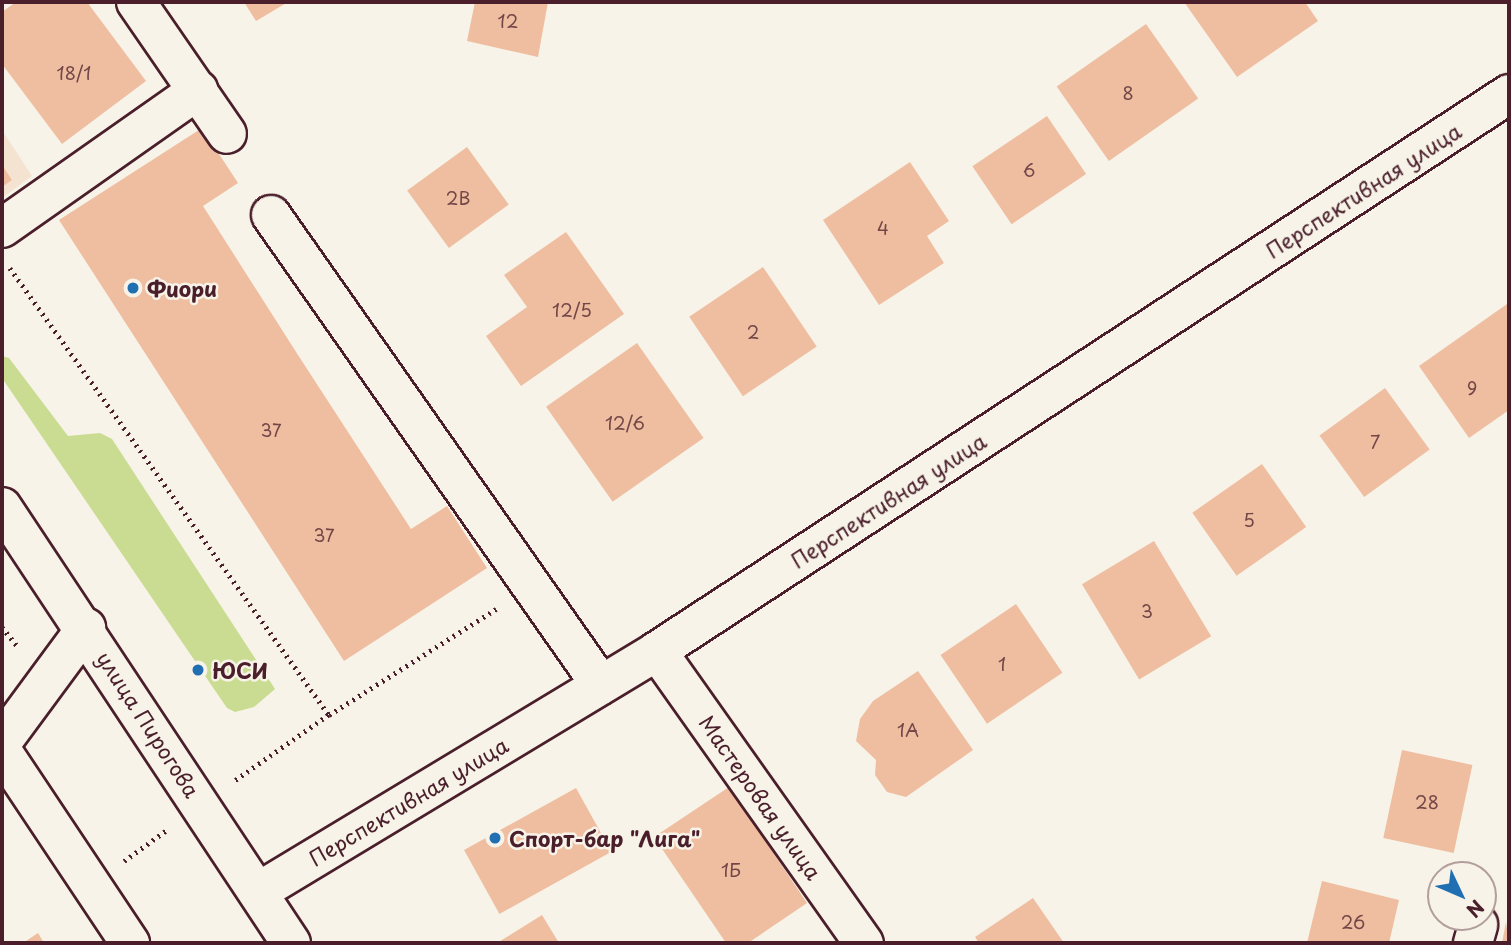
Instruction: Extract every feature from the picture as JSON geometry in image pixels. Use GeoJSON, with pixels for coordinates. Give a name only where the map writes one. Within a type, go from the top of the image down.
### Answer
{"type":"FeatureCollection","features":[{"type":"Feature","properties":{"kind":"street"},"geometry":{"type":"LineString","coordinates":[[136,2],[227,134]]}},
{"type":"Feature","properties":{"kind":"street"},"geometry":{"type":"LineString","coordinates":[[2,228],[198,90]]}},
{"type":"Feature","properties":{"kind":"street","name":"Перспективная улица"},"geometry":{"type":"LineString","coordinates":[[258,892],[657,652],[1509,94]]}},
{"type":"Feature","properties":{"kind":"street"},"geometry":{"type":"LineString","coordinates":[[271,215],[601,685]]}},
{"type":"Feature","properties":{"kind":"street","name":"улица Пирогова"},"geometry":{"type":"LineString","coordinates":[[2,507],[86,628],[291,943]]}},
{"type":"Feature","properties":{"kind":"street"},"geometry":{"type":"LineString","coordinates":[[2,743],[86,628]]}},
{"type":"Feature","properties":{"kind":"street","name":"Мастеровая улица"},"geometry":{"type":"LineString","coordinates":[[657,652],[864,943]]}},
{"type":"Feature","properties":{"kind":"street"},"geometry":{"type":"LineString","coordinates":[[2,751],[130,943]]}},
{"type":"Feature","properties":{"kind":"path"},"geometry":{"type":"LineString","coordinates":[[2,256],[329,715]]}},
{"type":"Feature","properties":{"kind":"path"},"geometry":{"type":"LineString","coordinates":[[90,885],[329,715],[530,587]]}},
{"type":"Feature","properties":{"kind":"shaded area"},"geometry":{"type":"Polygon","coordinates":[[[2,130],[32,176],[2,198],[2,130]]]}},
{"type":"Feature","properties":{"kind":"green space"},"geometry":{"type":"Polygon","coordinates":[[[2,356],[9,358],[68,436],[100,433],[112,439],[275,689],[254,707],[235,712],[227,708],[2,378],[2,356]]]}},
{"type":"Feature","properties":{"kind":"building"},"geometry":{"type":"Polygon","coordinates":[[[16,2],[87,2],[146,81],[62,144],[2,64],[2,12],[16,2]]]}},
{"type":"Feature","properties":{"kind":"building"},"geometry":{"type":"Polygon","coordinates":[[[244,2],[288,2],[256,21],[244,2]]]}},
{"type":"Feature","properties":{"kind":"building"},"geometry":{"type":"Polygon","coordinates":[[[475,2],[548,2],[538,57],[467,41],[475,2]]]}},
{"type":"Feature","properties":{"kind":"building"},"geometry":{"type":"Polygon","coordinates":[[[1184,2],[1305,2],[1318,21],[1237,77],[1184,2]]]}},
{"type":"Feature","properties":{"kind":"building"},"geometry":{"type":"Polygon","coordinates":[[[1146,24],[1198,99],[1109,161],[1057,87],[1146,24]]]}},
{"type":"Feature","properties":{"kind":"building"},"geometry":{"type":"Polygon","coordinates":[[[1047,116],[1086,174],[1012,224],[972,166],[1047,116]]]}},
{"type":"Feature","properties":{"kind":"building"},"geometry":{"type":"Polygon","coordinates":[[[202,128],[238,183],[203,206],[298,355],[411,529],[447,506],[487,568],[344,661],[59,220],[202,128]]]}},
{"type":"Feature","properties":{"kind":"building"},"geometry":{"type":"Polygon","coordinates":[[[467,147],[509,204],[449,248],[407,190],[467,147]]]}},
{"type":"Feature","properties":{"kind":"building"},"geometry":{"type":"Polygon","coordinates":[[[910,162],[949,221],[927,236],[944,263],[879,305],[823,220],[910,162]]]}},
{"type":"Feature","properties":{"kind":"building"},"geometry":{"type":"Polygon","coordinates":[[[2,165],[12,180],[2,187],[2,165]]]}},
{"type":"Feature","properties":{"kind":"building"},"geometry":{"type":"Polygon","coordinates":[[[566,232],[624,314],[521,386],[486,336],[527,307],[504,275],[566,232]]]}},
{"type":"Feature","properties":{"kind":"building"},"geometry":{"type":"Polygon","coordinates":[[[763,267],[817,347],[743,396],[689,317],[763,267]]]}},
{"type":"Feature","properties":{"kind":"building"},"geometry":{"type":"Polygon","coordinates":[[[1507,304],[1509,410],[1469,438],[1419,366],[1507,304]]]}},
{"type":"Feature","properties":{"kind":"building"},"geometry":{"type":"Polygon","coordinates":[[[637,343],[704,438],[613,502],[546,407],[637,343]]]}},
{"type":"Feature","properties":{"kind":"building"},"geometry":{"type":"Polygon","coordinates":[[[1385,388],[1430,449],[1364,497],[1319,436],[1385,388]]]}},
{"type":"Feature","properties":{"kind":"building"},"geometry":{"type":"Polygon","coordinates":[[[1262,464],[1306,527],[1237,576],[1192,513],[1262,464]]]}},
{"type":"Feature","properties":{"kind":"building"},"geometry":{"type":"Polygon","coordinates":[[[1154,541],[1211,636],[1139,679],[1082,584],[1154,541]]]}},
{"type":"Feature","properties":{"kind":"building"},"geometry":{"type":"Polygon","coordinates":[[[1016,604],[1062,673],[987,724],[941,655],[1016,604]]]}},
{"type":"Feature","properties":{"kind":"building"},"geometry":{"type":"Polygon","coordinates":[[[918,671],[973,750],[906,797],[887,792],[875,775],[876,760],[856,741],[860,719],[873,701],[918,671]]]}},
{"type":"Feature","properties":{"kind":"building"},"geometry":{"type":"Polygon","coordinates":[[[1402,750],[1472,765],[1454,853],[1383,838],[1402,750]]]}},
{"type":"Feature","properties":{"kind":"building"},"geometry":{"type":"Polygon","coordinates":[[[729,787],[807,903],[748,943],[726,943],[654,837],[729,787]]]}},
{"type":"Feature","properties":{"kind":"building"},"geometry":{"type":"Polygon","coordinates":[[[576,788],[611,852],[499,914],[464,850],[576,788]]]}},
{"type":"Feature","properties":{"kind":"building"},"geometry":{"type":"Polygon","coordinates":[[[1322,881],[1399,900],[1389,943],[1307,943],[1322,881]]]}},
{"type":"Feature","properties":{"kind":"building"},"geometry":{"type":"Polygon","coordinates":[[[1033,898],[1064,943],[979,943],[975,937],[1033,898]]]}},
{"type":"Feature","properties":{"kind":"building"},"geometry":{"type":"Polygon","coordinates":[[[542,915],[559,943],[497,943],[542,915]]]}},
{"type":"Feature","properties":{"kind":"building"},"geometry":{"type":"Polygon","coordinates":[[[1506,922],[1509,943],[1502,943],[1506,922]]]}},
{"type":"Feature","properties":{"kind":"building"},"geometry":{"type":"Polygon","coordinates":[[[38,933],[44,943],[23,943],[38,933]]]}},
{"type":"Feature","properties":{"kind":"place","name":"Фиори"},"geometry":{"type":"Point","coordinates":[133,288]}},
{"type":"Feature","properties":{"kind":"place","name":"ЮСИ"},"geometry":{"type":"Point","coordinates":[198,670]}},
{"type":"Feature","properties":{"kind":"place","name":"Спорт-бар \"Лига\""},"geometry":{"type":"Point","coordinates":[495,838]}}]}
